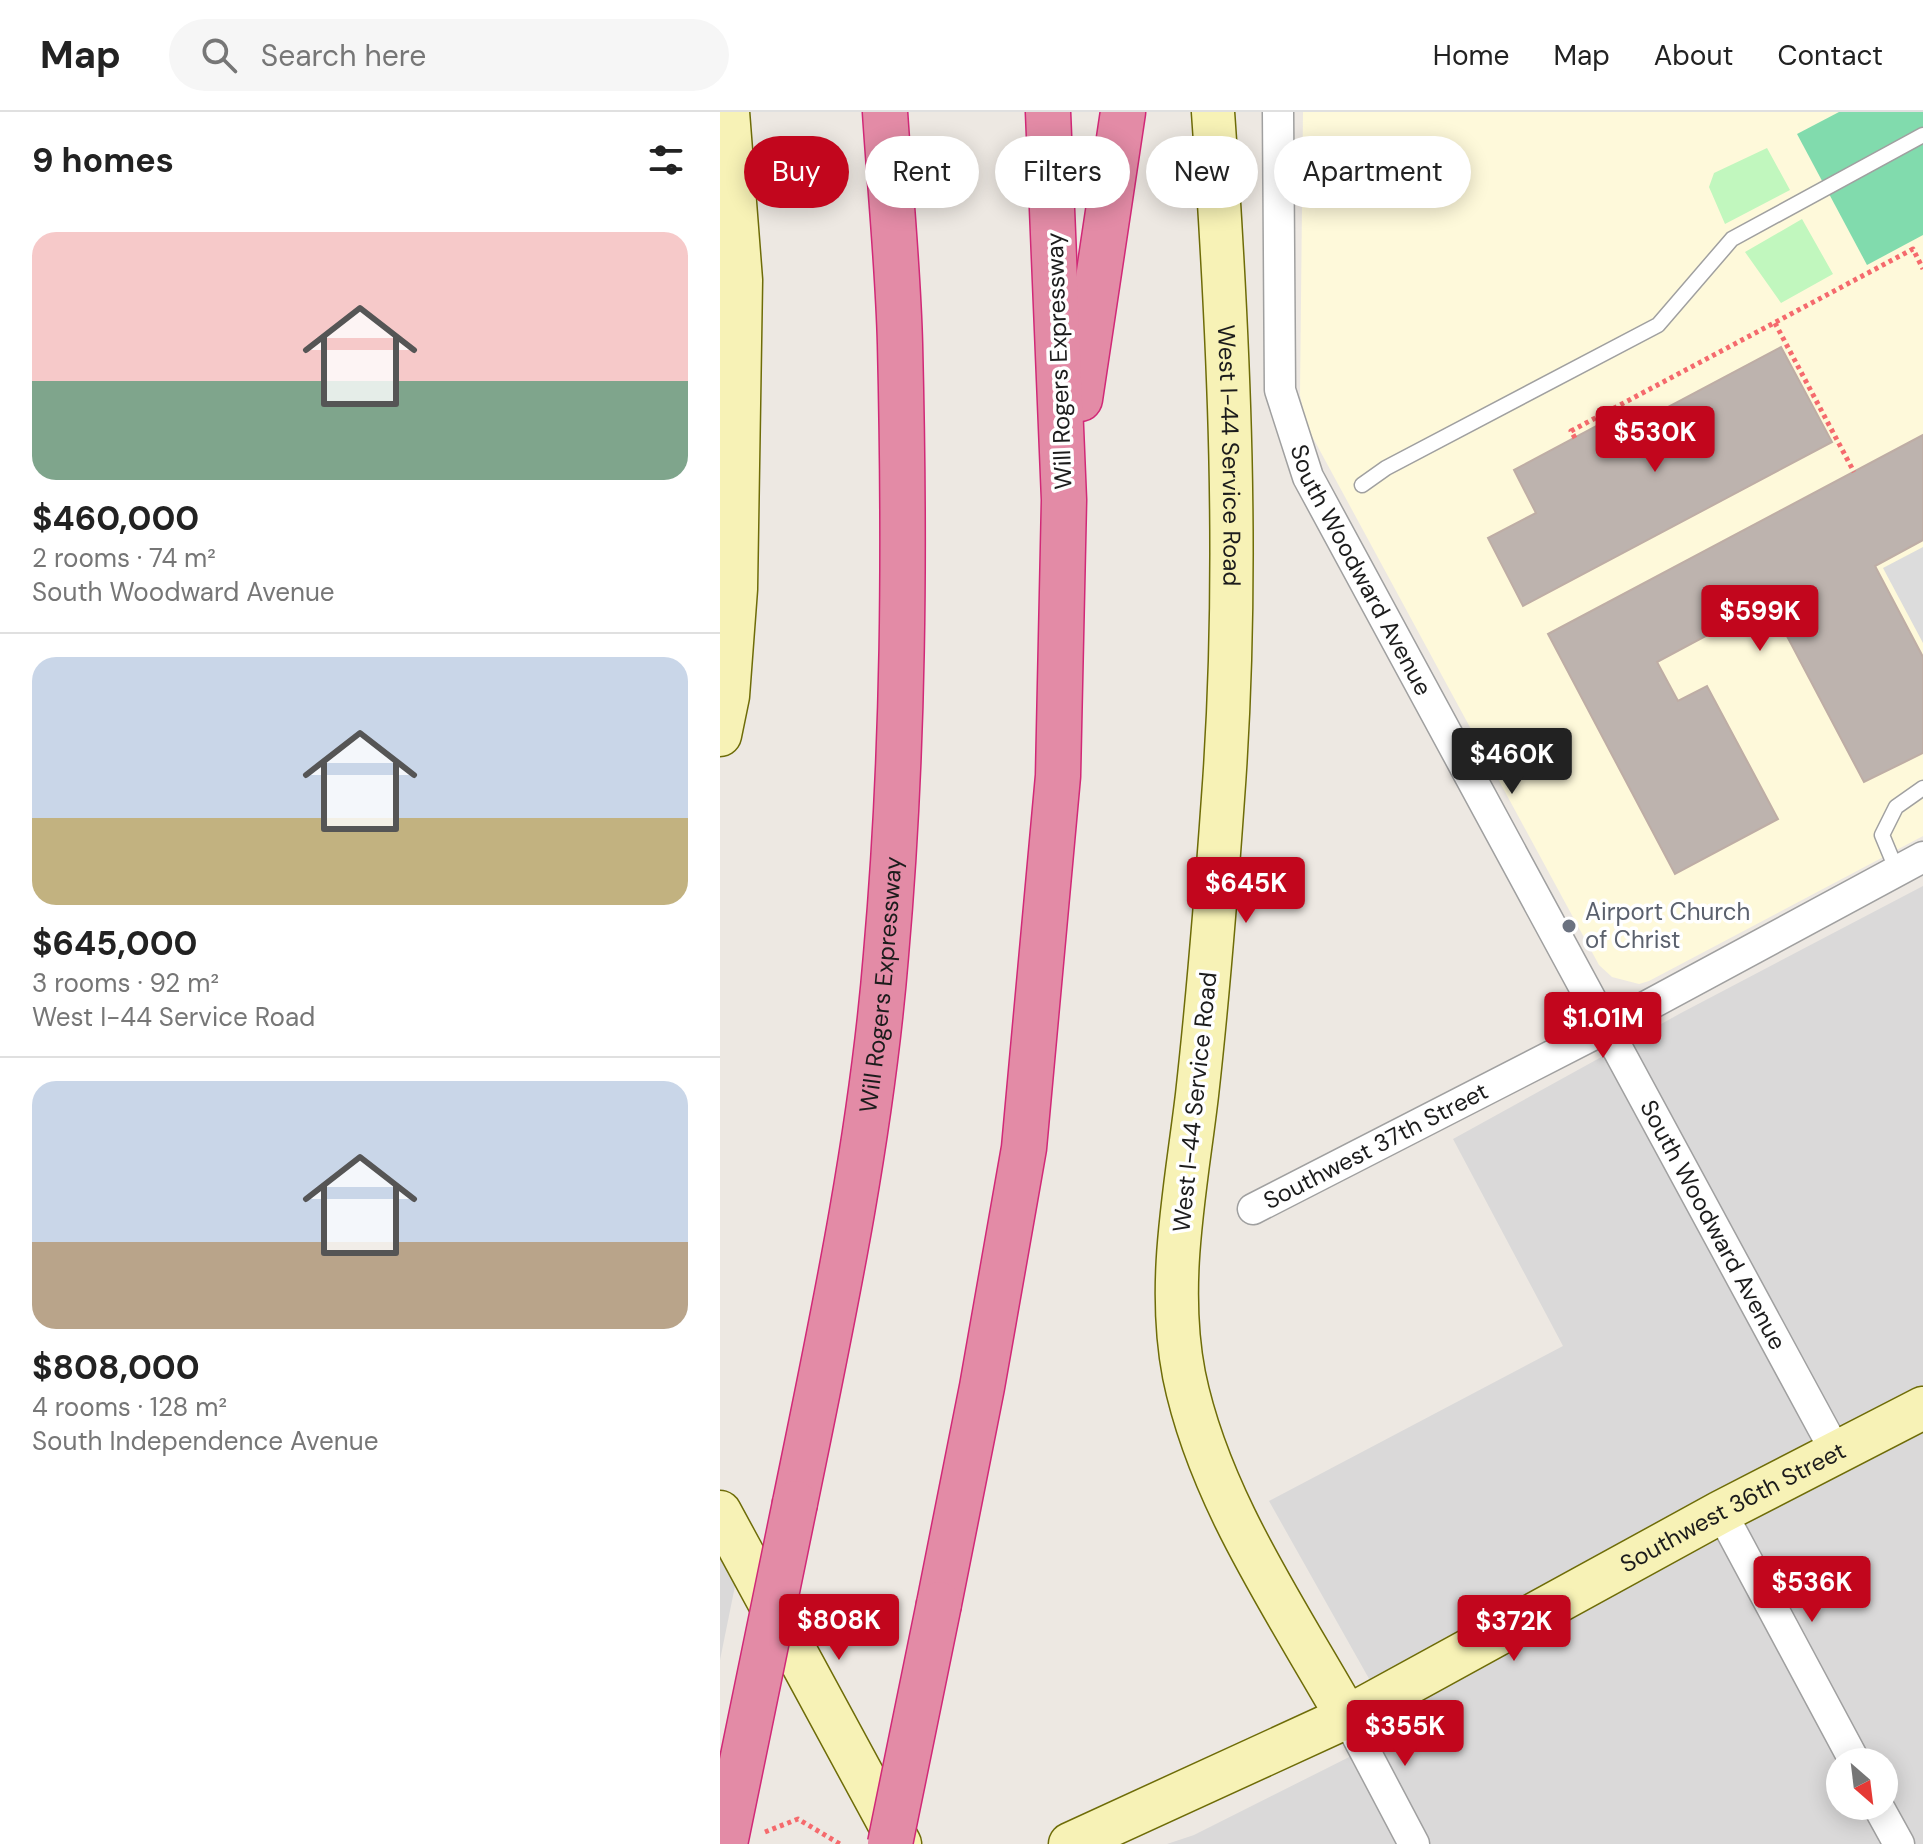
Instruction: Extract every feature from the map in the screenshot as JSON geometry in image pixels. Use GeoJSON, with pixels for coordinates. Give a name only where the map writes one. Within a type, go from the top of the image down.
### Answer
{"type":"FeatureCollection","features":[{"type":"Feature","properties":{"kind":"highway"},"geometry":{"type":"LineString","coordinates":[[854,112],[900,341]]}},
{"type":"Feature","properties":{"kind":"highway","name":"Will Rogers Expressway"},"geometry":{"type":"LineString","coordinates":[[742,1839],[795,1503],[838,1297],[863,1138],[886,958],[902,717],[900,341],[885,112]]}},
{"type":"Feature","properties":{"kind":"highway","name":"Will Rogers Expressway"},"geometry":{"type":"LineString","coordinates":[[890,1844],[982,1387],[1024,1148],[1058,776],[1064,500],[1048,112]]}},
{"type":"Feature","properties":{"kind":"highway"},"geometry":{"type":"LineString","coordinates":[[1064,500],[1123,112]]}},
{"type":"Feature","properties":{"kind":"street"},"geometry":{"type":"LineString","coordinates":[[720,735],[728,696],[736,589],[728,112]]}},
{"type":"Feature","properties":{"kind":"street","name":"West I-44 Service Road"},"geometry":{"type":"LineString","coordinates":[[1213,112],[1225,280],[1231,634],[1224,794],[1209,968],[1174,1289],[1184,1375],[1207,1454],[1243,1532],[1347,1717]]}},
{"type":"Feature","properties":{"kind":"street","name":"South Woodward Avenue"},"geometry":{"type":"LineString","coordinates":[[1278,112],[1280,390],[1308,477],[1837,1454]]}},
{"type":"Feature","properties":{"kind":"street","name":"Southwest 37th Street"},"geometry":{"type":"LineString","coordinates":[[1253,1209],[1608,1027],[1910,864]]}},
{"type":"Feature","properties":{"kind":"street","name":"Southwest 36th Street"},"geometry":{"type":"LineString","coordinates":[[1070,1844],[1347,1717],[1721,1512],[1923,1408]]}},
{"type":"Feature","properties":{"kind":"street"},"geometry":{"type":"LineString","coordinates":[[720,1512],[900,1844]]}},
{"type":"Feature","properties":{"kind":"street"},"geometry":{"type":"LineString","coordinates":[[1721,1512],[1847,1748]]}},
{"type":"Feature","properties":{"kind":"street"},"geometry":{"type":"LineString","coordinates":[[1347,1717],[1414,1844]]}},
{"type":"Feature","properties":{"kind":"street"},"geometry":{"type":"LineString","coordinates":[[1886,1820],[1899,1844]]}},
{"type":"Feature","properties":{"kind":"lane"},"geometry":{"type":"LineString","coordinates":[[1362,485],[1386,468],[1658,325],[1732,239],[1923,135]]}},
{"type":"Feature","properties":{"kind":"lane"},"geometry":{"type":"LineString","coordinates":[[1910,864],[1882,835],[1896,807],[1923,788]]}},
{"type":"Feature","properties":{"kind":"path"},"geometry":{"type":"LineString","coordinates":[[1575,438],[1571,431],[1913,249],[1923,269]]}},
{"type":"Feature","properties":{"kind":"path"},"geometry":{"type":"LineString","coordinates":[[1775,323],[1854,472]]}},
{"type":"Feature","properties":{"kind":"path"},"geometry":{"type":"LineString","coordinates":[[742,1839],[798,1819],[840,1844]]}},
{"type":"Feature","properties":{"kind":"shaded area"},"geometry":{"type":"Polygon","coordinates":[[[1303,112],[1923,112],[1923,836],[1649,981],[1639,984],[1612,977],[1599,965],[1306,425],[1300,395],[1302,208],[1471,208],[1471,136],[1303,136],[1303,112]]]}},
{"type":"Feature","properties":{"kind":"shaded area"},"geometry":{"type":"Polygon","coordinates":[[[1923,547],[1923,643],[1883,568],[1923,547]]]}},
{"type":"Feature","properties":{"kind":"shaded area"},"geometry":{"type":"Polygon","coordinates":[[[1923,886],[1923,1844],[1167,1844],[1194,1835],[1399,1732],[1269,1501],[1563,1346],[1453,1139],[1681,1013],[1923,886]]]}},
{"type":"Feature","properties":{"kind":"shaded area"},"geometry":{"type":"Polygon","coordinates":[[[720,1558],[735,1586],[720,1660],[720,1558]]]}},
{"type":"Feature","properties":{"kind":"green space"},"geometry":{"type":"Polygon","coordinates":[[[1839,112],[1923,112],[1923,235],[1867,265],[1797,134],[1839,112]]]}},
{"type":"Feature","properties":{"kind":"green space"},"geometry":{"type":"Polygon","coordinates":[[[1767,148],[1790,190],[1725,224],[1709,187],[1714,173],[1767,148]]]}},
{"type":"Feature","properties":{"kind":"green space"},"geometry":{"type":"Polygon","coordinates":[[[1802,219],[1833,274],[1781,303],[1745,252],[1802,219]]]}},
{"type":"Feature","properties":{"kind":"building"},"geometry":{"type":"Polygon","coordinates":[[[1781,347],[1832,442],[1523,606],[1488,538],[1536,513],[1514,470],[1600,424],[1608,439],[1781,347]]]}},
{"type":"Feature","properties":{"kind":"building"},"geometry":{"type":"Polygon","coordinates":[[[1923,435],[1923,540],[1875,566],[1923,657],[1923,753],[1864,782],[1769,602],[1657,662],[1678,701],[1707,686],[1778,819],[1675,874],[1548,634],[1923,435]]]}},
{"type":"Feature","properties":{"kind":"place","name":"Airport Church of Christ"},"geometry":{"type":"Point","coordinates":[1569,926]}}]}
